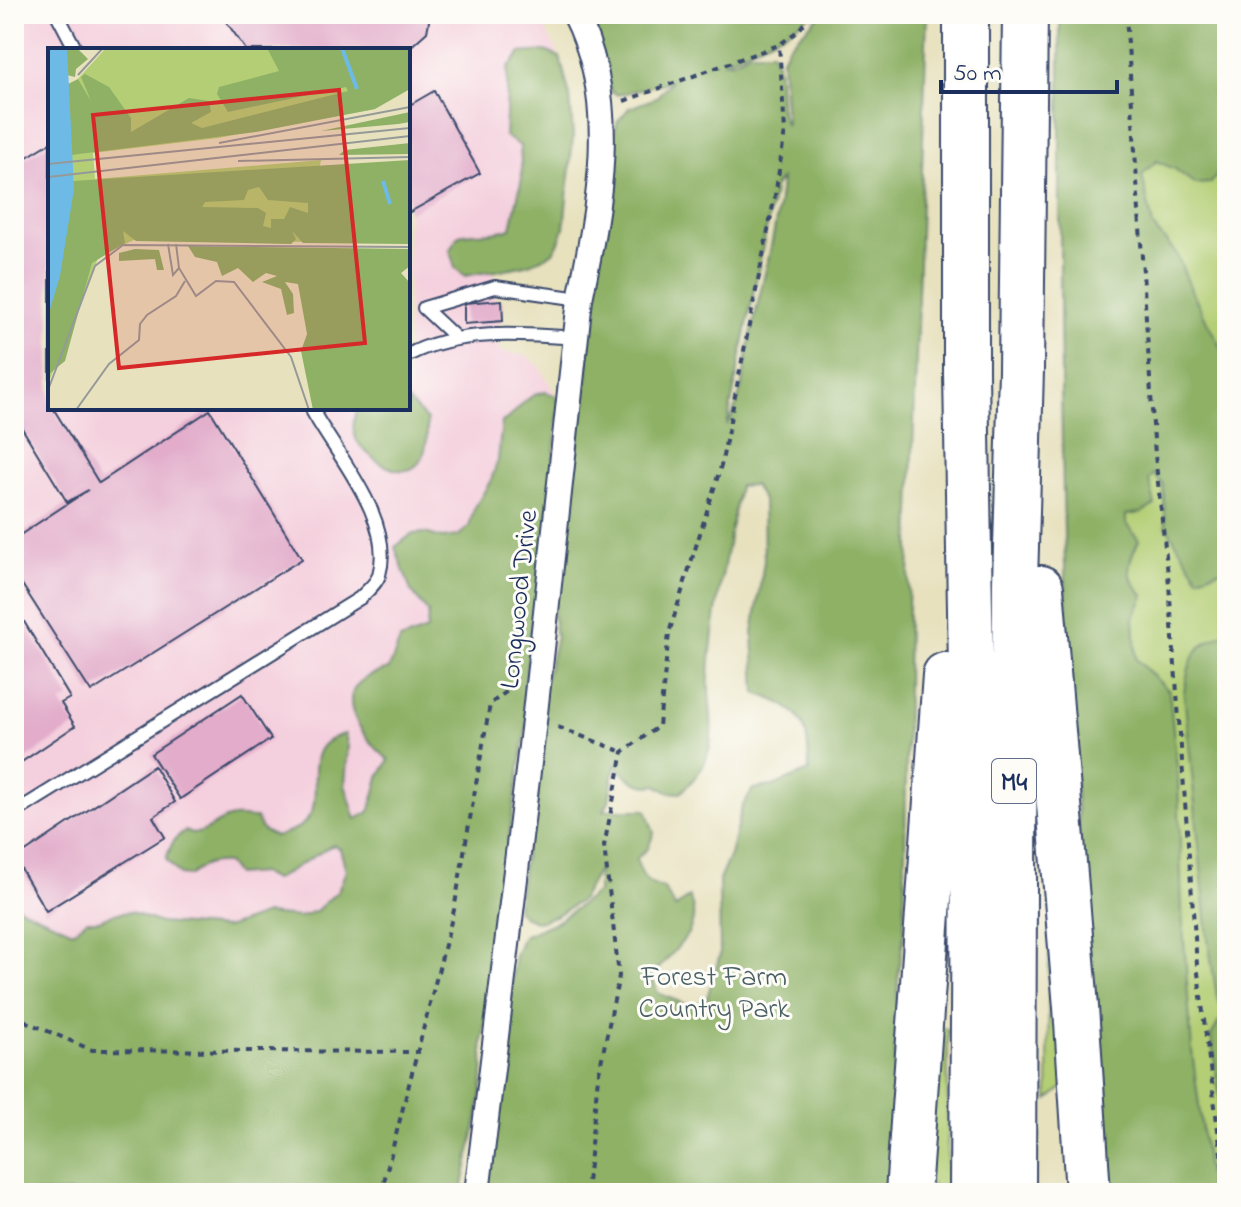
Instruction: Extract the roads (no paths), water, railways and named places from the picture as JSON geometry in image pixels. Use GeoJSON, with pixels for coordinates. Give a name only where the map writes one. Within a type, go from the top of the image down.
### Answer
{"type":"FeatureCollection","features":[{"type":"Feature","properties":{"kind":"highway","name":"M4"},"geometry":{"type":"LineString","coordinates":[[966,14],[966,373],[974,848],[972,1193]]}},
{"type":"Feature","properties":{"kind":"highway","name":"M4"},"geometry":{"type":"LineString","coordinates":[[1013,1193],[1015,598],[1025,14]]}},
{"type":"Feature","properties":{"kind":"highway","name":"M4"},"geometry":{"type":"LineString","coordinates":[[1021,370],[1076,1007],[1088,1193]]}},
{"type":"Feature","properties":{"kind":"highway","name":"M4"},"geometry":{"type":"LineString","coordinates":[[908,1193],[966,373]]}},
{"type":"Feature","properties":{"kind":"street","name":"Longwood Drive"},"geometry":{"type":"LineString","coordinates":[[477,1193],[535,713],[575,338],[590,251],[601,158],[601,108],[597,80],[575,14]]}},
{"type":"Feature","properties":{"kind":"lane"},"geometry":{"type":"LineString","coordinates":[[57,14],[75,48]]}},
{"type":"Feature","properties":{"kind":"lane"},"geometry":{"type":"LineString","coordinates":[[457,339],[424,308],[495,287],[580,299]]}},
{"type":"Feature","properties":{"kind":"lane"},"geometry":{"type":"LineString","coordinates":[[410,354],[457,339],[523,334],[575,338]]}},
{"type":"Feature","properties":{"kind":"lane"},"geometry":{"type":"LineString","coordinates":[[14,813],[360,598],[379,577],[382,546],[375,515],[313,412],[316,410]]}},
{"type":"Feature","properties":{"kind":"park label","name":"Forest Farm Country Park"},"geometry":{"type":"Point","coordinates":[714,991]}}]}
